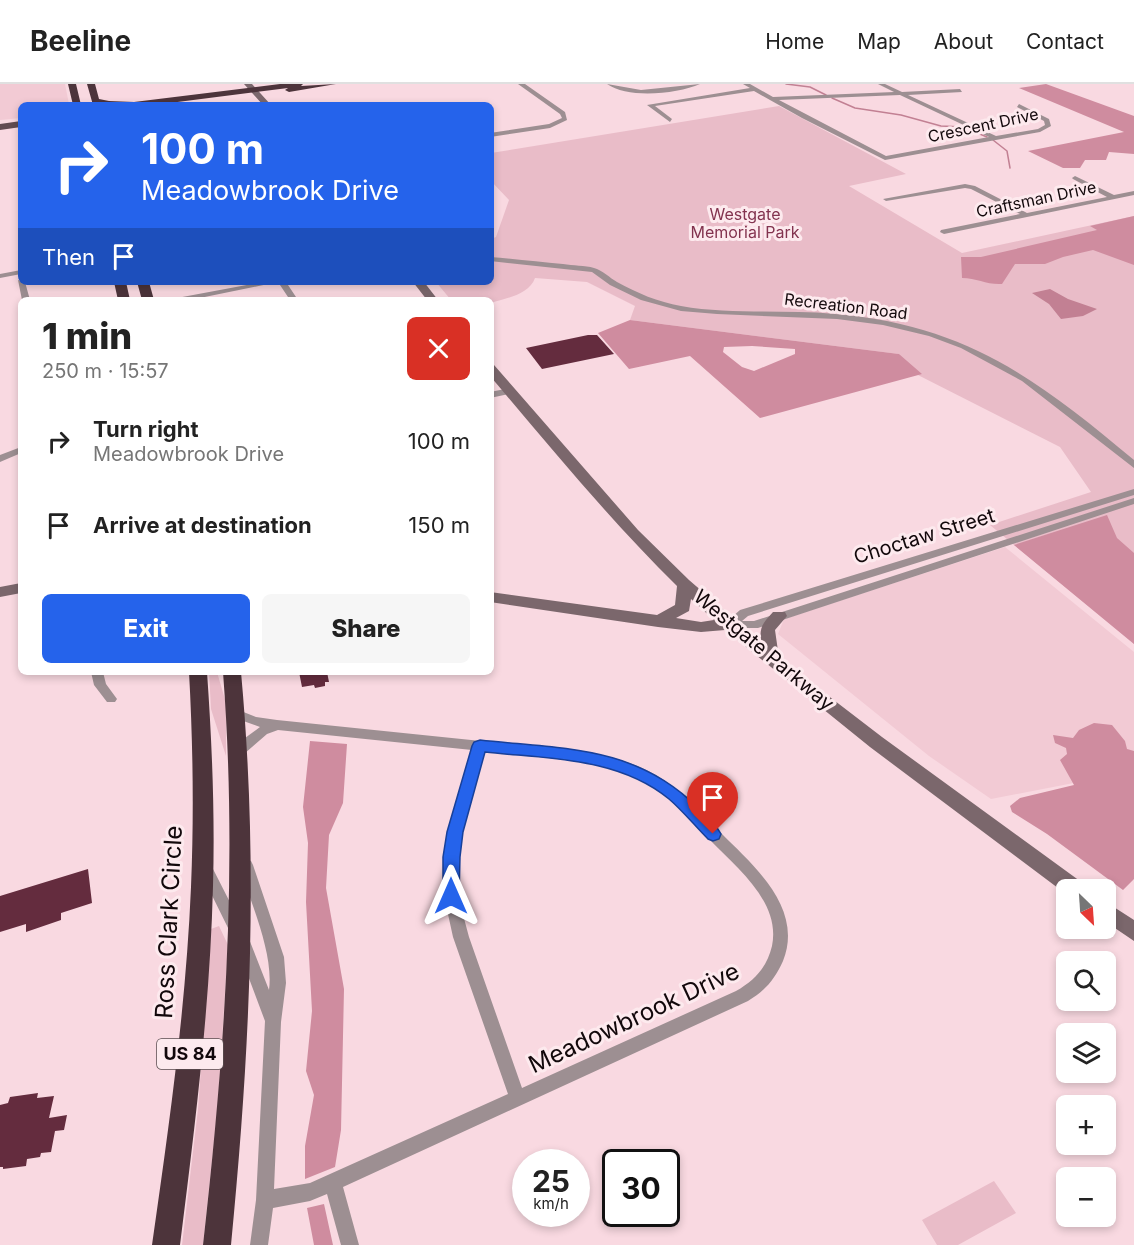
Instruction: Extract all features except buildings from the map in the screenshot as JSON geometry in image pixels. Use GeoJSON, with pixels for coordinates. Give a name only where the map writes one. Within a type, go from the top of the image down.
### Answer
{"type":"FeatureCollection","features":[{"type":"Feature","properties":{"kind":"highway"},"geometry":{"type":"LineString","coordinates":[[72,84],[75,102]]}},
{"type":"Feature","properties":{"kind":"highway"},"geometry":{"type":"LineString","coordinates":[[91,84],[96,102]]}},
{"type":"Feature","properties":{"kind":"highway"},"geometry":{"type":"LineString","coordinates":[[156,102],[300,84]]}},
{"type":"Feature","properties":{"kind":"highway"},"geometry":{"type":"LineString","coordinates":[[184,102],[253,89],[332,84]]}},
{"type":"Feature","properties":{"kind":"highway","name":"Ross Clark Circle"},"geometry":{"type":"LineString","coordinates":[[166,1245],[189,1068],[202,862],[203,743],[198,675]]}},
{"type":"Feature","properties":{"kind":"highway","name":"US 84"},"geometry":{"type":"LineString","coordinates":[[217,1245],[230,1121],[240,935],[239,750],[232,675]]}},
{"type":"Feature","properties":{"kind":"main road"},"geometry":{"type":"LineString","coordinates":[[253,89],[264,102]]}},
{"type":"Feature","properties":{"kind":"main road"},"geometry":{"type":"LineString","coordinates":[[0,122],[18,119]]}},
{"type":"Feature","properties":{"kind":"main road"},"geometry":{"type":"LineString","coordinates":[[0,127],[18,124]]}},
{"type":"Feature","properties":{"kind":"main road"},"geometry":{"type":"LineString","coordinates":[[420,285],[430,297]]}},
{"type":"Feature","properties":{"kind":"main road","name":"Westgate Parkway"},"geometry":{"type":"LineString","coordinates":[[494,373],[614,512],[685,585],[836,711],[1062,879]]}},
{"type":"Feature","properties":{"kind":"main road"},"geometry":{"type":"LineString","coordinates":[[658,622],[683,607],[685,585]]}},
{"type":"Feature","properties":{"kind":"main road"},"geometry":{"type":"LineString","coordinates":[[0,592],[18,589]]}},
{"type":"Feature","properties":{"kind":"main road","name":"Choctaw Street"},"geometry":{"type":"LineString","coordinates":[[494,598],[701,627],[730,624]]}},
{"type":"Feature","properties":{"kind":"main road"},"geometry":{"type":"LineString","coordinates":[[771,659],[767,629],[779,616]]}},
{"type":"Feature","properties":{"kind":"main road"},"geometry":{"type":"LineString","coordinates":[[1116,918],[1134,932]]}},
{"type":"Feature","properties":{"kind":"street"},"geometry":{"type":"LineString","coordinates":[[494,134],[550,126],[565,119],[562,112],[521,84]]}},
{"type":"Feature","properties":{"kind":"street"},"geometry":{"type":"LineString","coordinates":[[610,84],[622,91],[635,92],[697,84]]}},
{"type":"Feature","properties":{"kind":"street"},"geometry":{"type":"LineString","coordinates":[[746,84],[771,99],[960,91]]}},
{"type":"Feature","properties":{"kind":"street"},"geometry":{"type":"LineString","coordinates":[[881,84],[995,138]]}},
{"type":"Feature","properties":{"kind":"street"},"geometry":{"type":"LineString","coordinates":[[670,120],[650,105],[756,89]]}},
{"type":"Feature","properties":{"kind":"street","name":"Crescent Drive"},"geometry":{"type":"LineString","coordinates":[[771,99],[885,158],[1048,126],[1047,120],[1019,106]]}},
{"type":"Feature","properties":{"kind":"street"},"geometry":{"type":"LineString","coordinates":[[1075,178],[1113,197]]}},
{"type":"Feature","properties":{"kind":"street"},"geometry":{"type":"LineString","coordinates":[[886,199],[965,186],[1026,215]]}},
{"type":"Feature","properties":{"kind":"street","name":"Craftsman Drive"},"geometry":{"type":"LineString","coordinates":[[944,232],[1134,192]]}},
{"type":"Feature","properties":{"kind":"street","name":"Recreation Road"},"geometry":{"type":"LineString","coordinates":[[494,260],[594,270],[643,298],[688,311],[723,314],[779,313],[828,317],[897,325],[942,338],[983,356],[1049,395],[1134,465]]}},
{"type":"Feature","properties":{"kind":"street"},"geometry":{"type":"LineString","coordinates":[[494,266],[603,277]]}},
{"type":"Feature","properties":{"kind":"street"},"geometry":{"type":"LineString","coordinates":[[0,276],[18,277]]}},
{"type":"Feature","properties":{"kind":"street"},"geometry":{"type":"LineString","coordinates":[[193,297],[259,285]]}},
{"type":"Feature","properties":{"kind":"street"},"geometry":{"type":"LineString","coordinates":[[494,394],[510,391]]}},
{"type":"Feature","properties":{"kind":"street"},"geometry":{"type":"LineString","coordinates":[[0,459],[18,451]]}},
{"type":"Feature","properties":{"kind":"street","name":"Choctaw Street"},"geometry":{"type":"LineString","coordinates":[[730,624],[744,614],[1134,492]]}},
{"type":"Feature","properties":{"kind":"street","name":"Choctaw Street"},"geometry":{"type":"LineString","coordinates":[[730,624],[754,624],[1134,501]]}},
{"type":"Feature","properties":{"kind":"street"},"geometry":{"type":"LineString","coordinates":[[98,675],[100,685],[111,699]]}},
{"type":"Feature","properties":{"kind":"street","name":"Meadowbrook Drive"},"geometry":{"type":"LineString","coordinates":[[236,714],[255,721],[277,725],[603,760],[651,778],[679,799],[757,879],[775,906],[781,925],[781,945],[773,969],[756,988],[310,1192],[265,1200]]}},
{"type":"Feature","properties":{"kind":"street"},"geometry":{"type":"LineString","coordinates":[[239,750],[262,731],[277,725]]}},
{"type":"Feature","properties":{"kind":"street"},"geometry":{"type":"LineString","coordinates":[[480,746],[455,832],[451,896],[461,937],[517,1097]]}},
{"type":"Feature","properties":{"kind":"street"},"geometry":{"type":"LineString","coordinates":[[241,849],[276,957],[278,983],[273,1022],[265,1200],[259,1245]]}},
{"type":"Feature","properties":{"kind":"street"},"geometry":{"type":"LineString","coordinates":[[202,862],[240,935],[258,976],[273,1022]]}},
{"type":"Feature","properties":{"kind":"street"},"geometry":{"type":"LineString","coordinates":[[333,1182],[350,1245]]}},
{"type":"Feature","properties":{"kind":"shaded area"},"geometry":{"type":"Polygon","coordinates":[[[0,84],[65,84],[69,102],[18,102],[18,118],[0,120],[0,84]]]}},
{"type":"Feature","properties":{"kind":"shaded area"},"geometry":{"type":"Polygon","coordinates":[[[1046,84],[1134,116],[1134,154],[1109,152],[1106,160],[1085,160],[1080,168],[1063,168],[1028,151],[1124,132],[1019,88],[1046,84]]]}},
{"type":"Feature","properties":{"kind":"shaded area"},"geometry":{"type":"Polygon","coordinates":[[[1134,216],[1134,265],[1093,250],[1045,264],[1015,264],[1002,284],[962,278],[961,257],[981,257],[1097,230],[1090,226],[1134,216]]]}},
{"type":"Feature","properties":{"kind":"shaded area"},"geometry":{"type":"Polygon","coordinates":[[[1050,289],[1068,299],[1097,309],[1083,316],[1061,319],[1049,304],[1032,293],[1050,289]]]}},
{"type":"Feature","properties":{"kind":"shaded area"},"geometry":{"type":"Polygon","coordinates":[[[630,320],[899,354],[922,374],[760,418],[690,356],[629,369],[598,333],[630,320]],[[724,347],[723,352],[742,367],[754,371],[795,354],[795,349],[724,347]]]}},
{"type":"Feature","properties":{"kind":"shaded area"},"geometry":{"type":"Polygon","coordinates":[[[1107,515],[1117,538],[1134,553],[1134,644],[1014,545],[1107,515]]]}},
{"type":"Feature","properties":{"kind":"shaded area"},"geometry":{"type":"Polygon","coordinates":[[[1005,547],[1134,652],[1134,760],[1089,780],[991,799],[929,756],[778,634],[784,619],[1005,547]]]}},
{"type":"Feature","properties":{"kind":"shaded area"},"geometry":{"type":"Polygon","coordinates":[[[1094,723],[1112,725],[1125,741],[1127,749],[1134,751],[1134,879],[1123,890],[1116,885],[1116,879],[1108,879],[1047,834],[1012,812],[1010,806],[1020,798],[1074,785],[1060,760],[1067,754],[1066,748],[1055,743],[1053,735],[1073,738],[1079,730],[1094,723]]]}},
{"type":"Feature","properties":{"kind":"shaded area"},"geometry":{"type":"Polygon","coordinates":[[[310,741],[347,744],[343,803],[329,835],[326,888],[344,989],[341,1130],[335,1167],[305,1179],[305,1146],[314,1095],[306,1071],[312,1011],[306,902],[308,843],[303,807],[310,741]]]}},
{"type":"Feature","properties":{"kind":"shaded area"},"geometry":{"type":"Polygon","coordinates":[[[324,1204],[333,1245],[314,1245],[307,1208],[324,1204]]]}},
{"type":"Feature","properties":{"kind":"green space","name":"Westgate Memorial Park"},"geometry":{"type":"Polygon","coordinates":[[[779,106],[906,174],[849,186],[962,253],[1134,216],[1134,644],[990,525],[1091,492],[1060,447],[910,371],[899,354],[630,320],[635,306],[587,282],[535,278],[532,284],[522,292],[494,302],[494,297],[448,297],[438,285],[494,285],[494,238],[509,200],[494,184],[494,153],[779,106]]]}},
{"type":"Feature","properties":{"kind":"green space"},"geometry":{"type":"Polygon","coordinates":[[[209,675],[218,675],[226,703],[226,756],[211,709],[209,675]]]}},
{"type":"Feature","properties":{"kind":"green space"},"geometry":{"type":"Polygon","coordinates":[[[219,926],[228,945],[218,1103],[203,1245],[182,1245],[198,1109],[211,929],[219,926]]]}},
{"type":"Feature","properties":{"kind":"green space"},"geometry":{"type":"Polygon","coordinates":[[[994,1181],[1016,1213],[958,1245],[937,1245],[922,1220],[994,1181]]]}},
{"type":"Feature","properties":{"kind":"waterway"},"geometry":{"type":"LineString","coordinates":[[786,84],[810,87],[826,95]]}},
{"type":"Feature","properties":{"kind":"waterway"},"geometry":{"type":"LineString","coordinates":[[832,98],[855,108],[901,115],[941,126],[963,127],[987,137]]}},
{"type":"Feature","properties":{"kind":"waterway"},"geometry":{"type":"LineString","coordinates":[[993,140],[1007,151],[1010,168]]}},
{"type":"Feature","properties":{"kind":"route"},"geometry":{"type":"LineString","coordinates":[[451,896],[450,876],[455,832],[480,746],[578,756],[621,765],[651,778],[674,794],[713,834]]}}]}
